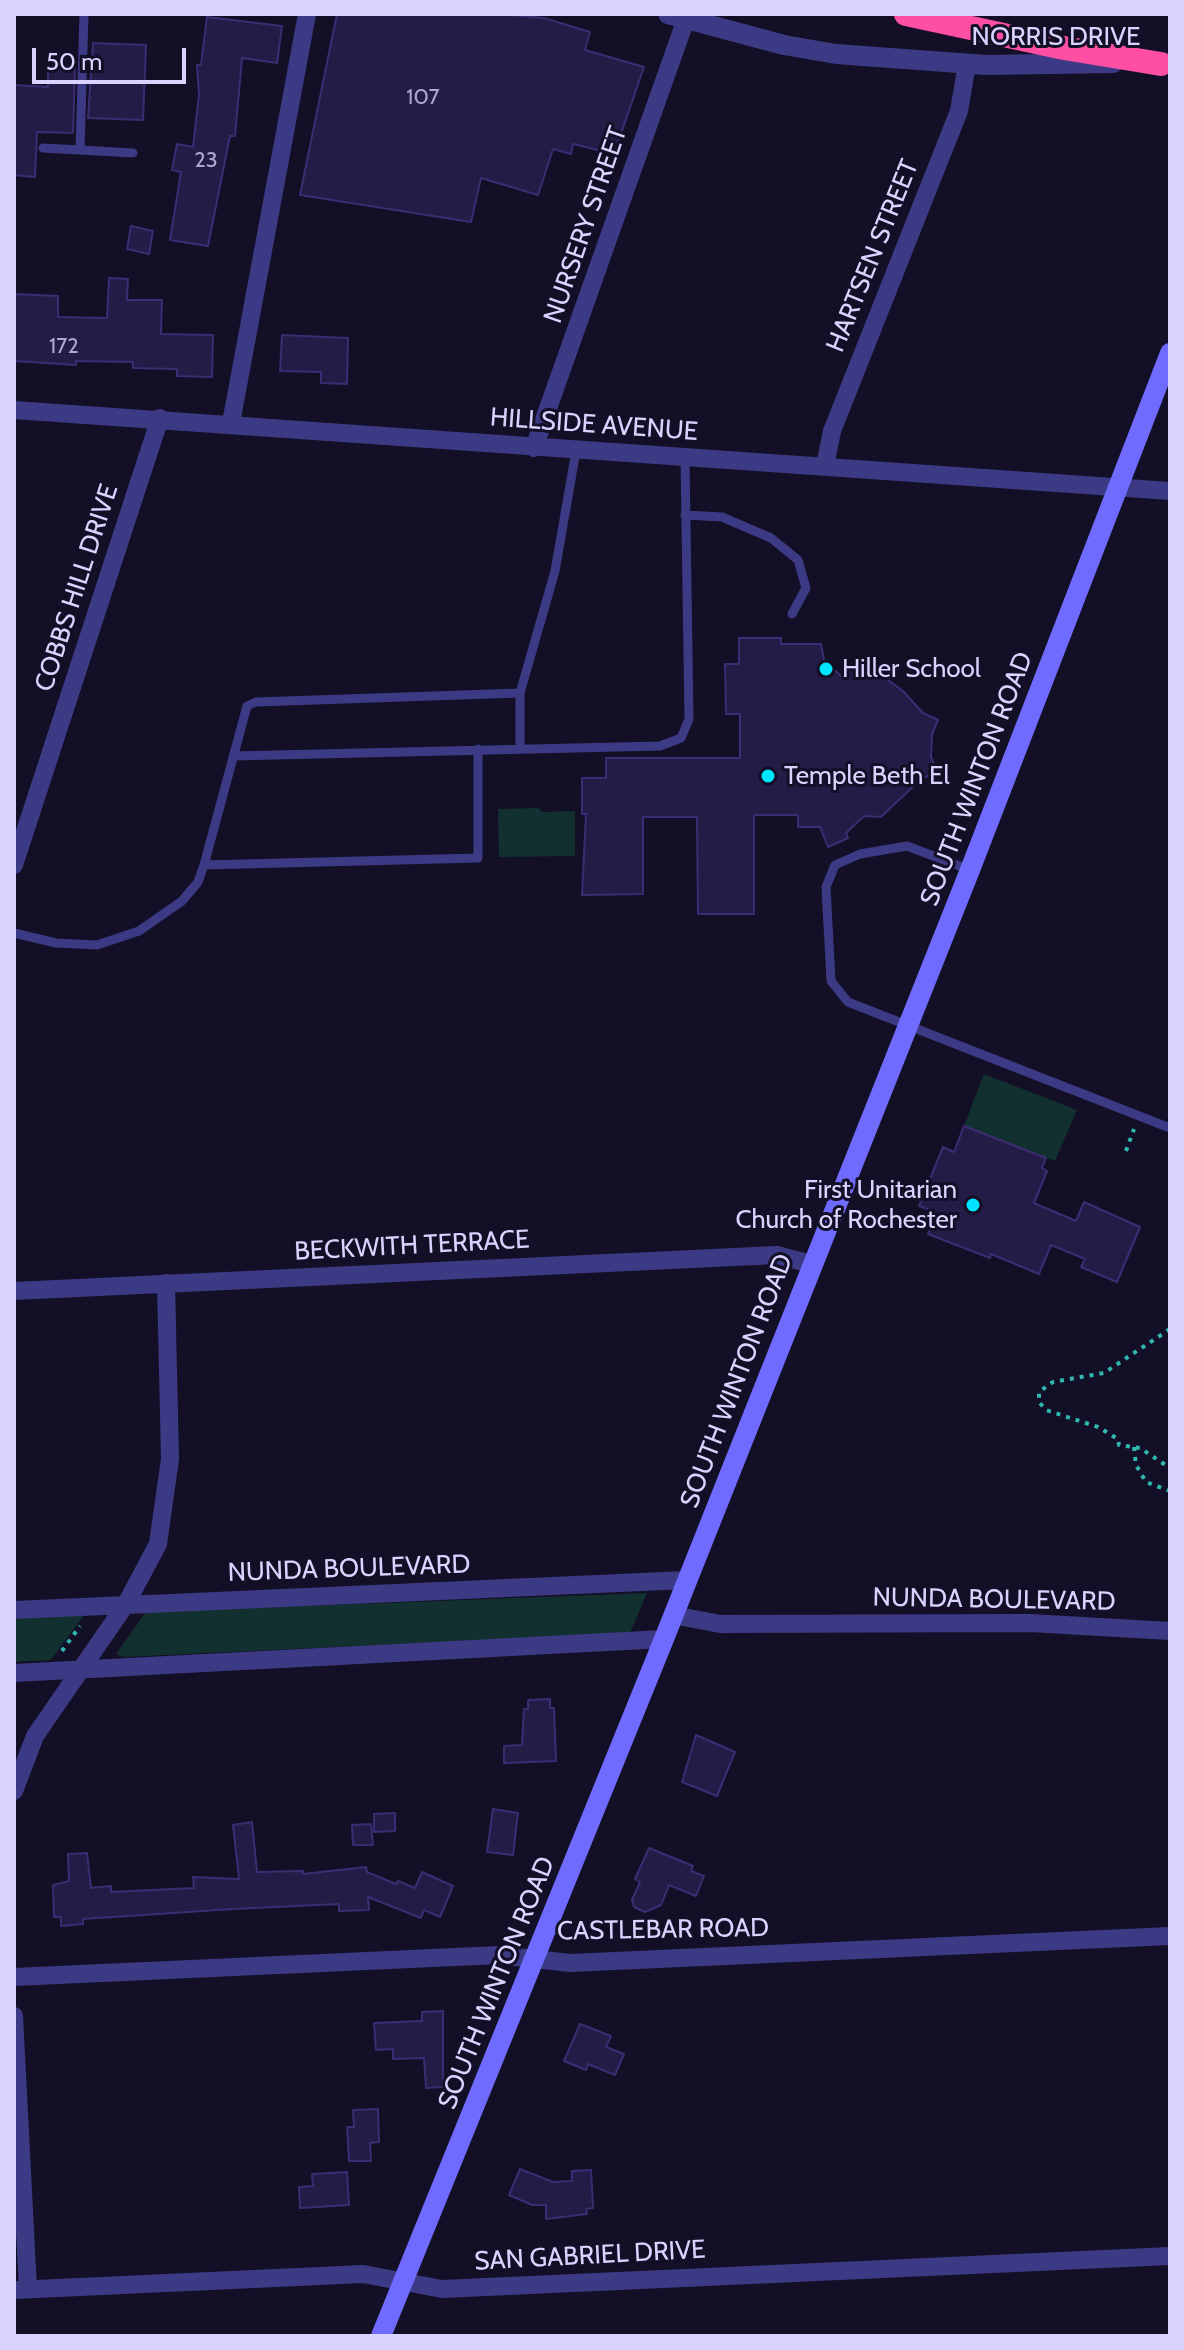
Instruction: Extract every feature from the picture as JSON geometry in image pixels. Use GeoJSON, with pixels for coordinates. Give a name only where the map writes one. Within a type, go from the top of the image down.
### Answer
{"type":"FeatureCollection","features":[{"type":"Feature","properties":{"kind":"highway"},"geometry":{"type":"LineString","coordinates":[[906,14],[1076,51],[1161,64]]}},
{"type":"Feature","properties":{"kind":"main road","name":"SOUTH WINTON ROAD"},"geometry":{"type":"LineString","coordinates":[[381,2336],[664,1639],[970,870],[1169,358]]}},
{"type":"Feature","properties":{"kind":"street"},"geometry":{"type":"LineString","coordinates":[[231,423],[307,14]]}},
{"type":"Feature","properties":{"kind":"street","name":"NORRIS DRIVE"},"geometry":{"type":"LineString","coordinates":[[677,16],[820,52],[967,64],[1161,64]]}},
{"type":"Feature","properties":{"kind":"street","name":"NURSERY STREET"},"geometry":{"type":"LineString","coordinates":[[534,448],[677,16]]}},
{"type":"Feature","properties":{"kind":"street","name":"HARTSEN STREET"},"geometry":{"type":"LineString","coordinates":[[825,466],[832,431],[959,111],[967,64]]}},
{"type":"Feature","properties":{"kind":"street","name":"HILLSIDE AVENUE"},"geometry":{"type":"LineString","coordinates":[[14,410],[1170,491]]}},
{"type":"Feature","properties":{"kind":"street","name":"COBBS HILL DRIVE"},"geometry":{"type":"LineString","coordinates":[[15,856],[160,418]]}},
{"type":"Feature","properties":{"kind":"street","name":"BECKWITH TERRACE"},"geometry":{"type":"LineString","coordinates":[[14,1291],[777,1255],[811,1264]]}},
{"type":"Feature","properties":{"kind":"street"},"geometry":{"type":"LineString","coordinates":[[14,1791],[35,1736],[126,1604],[158,1544],[168,1492],[171,1423],[166,1283]]}},
{"type":"Feature","properties":{"kind":"street","name":"NUNDA BOULEVARD"},"geometry":{"type":"LineString","coordinates":[[14,1610],[687,1580]]}},
{"type":"Feature","properties":{"kind":"street","name":"NUNDA BOULEVARD"},"geometry":{"type":"LineString","coordinates":[[673,1615],[720,1624],[1030,1623],[1170,1631]]}},
{"type":"Feature","properties":{"kind":"street"},"geometry":{"type":"LineString","coordinates":[[14,1673],[664,1639]]}},
{"type":"Feature","properties":{"kind":"street","name":"CASTLEBAR ROAD"},"geometry":{"type":"LineString","coordinates":[[14,1977],[484,1956],[536,1957],[570,1963],[1170,1936]]}},
{"type":"Feature","properties":{"kind":"street"},"geometry":{"type":"LineString","coordinates":[[14,2016],[21,2290]]}},
{"type":"Feature","properties":{"kind":"street","name":"SAN GABRIEL DRIVE"},"geometry":{"type":"LineString","coordinates":[[21,2290],[363,2274],[442,2289],[1170,2256]]}},
{"type":"Feature","properties":{"kind":"lane"},"geometry":{"type":"LineString","coordinates":[[80,150],[84,14]]}},
{"type":"Feature","properties":{"kind":"lane"},"geometry":{"type":"LineString","coordinates":[[43,148],[133,153]]}},
{"type":"Feature","properties":{"kind":"lane"},"geometry":{"type":"LineString","coordinates":[[520,748],[520,693],[555,571],[576,451]]}},
{"type":"Feature","properties":{"kind":"lane"},"geometry":{"type":"LineString","coordinates":[[233,756],[660,746],[681,738],[689,719],[685,459]]}},
{"type":"Feature","properties":{"kind":"lane"},"geometry":{"type":"LineString","coordinates":[[685,515],[722,517],[771,538],[798,560],[806,588],[792,614]]}},
{"type":"Feature","properties":{"kind":"lane"},"geometry":{"type":"LineString","coordinates":[[14,933],[76,945],[115,941],[139,931],[182,901],[198,882],[204,865],[247,706],[256,702],[520,693]]}},
{"type":"Feature","properties":{"kind":"lane"},"geometry":{"type":"LineString","coordinates":[[204,865],[478,858],[478,749]]}},
{"type":"Feature","properties":{"kind":"lane"},"geometry":{"type":"LineString","coordinates":[[970,870],[907,846],[860,854],[835,865],[826,887],[831,981],[848,1002],[1170,1128]]}},
{"type":"Feature","properties":{"kind":"path"},"geometry":{"type":"LineString","coordinates":[[1126,1151],[1139,1116]]}},
{"type":"Feature","properties":{"kind":"path"},"geometry":{"type":"LineString","coordinates":[[1170,1329],[1104,1373],[1053,1382],[1039,1392],[1039,1402],[1046,1410],[1098,1427],[1118,1439],[1119,1445],[1134,1447],[1170,1468]]}},
{"type":"Feature","properties":{"kind":"path"},"geometry":{"type":"LineString","coordinates":[[1134,1447],[1136,1465],[1146,1482],[1170,1491]]}},
{"type":"Feature","properties":{"kind":"path"},"geometry":{"type":"LineString","coordinates":[[58,1658],[86,1617]]}},
{"type":"Feature","properties":{"kind":"green space"},"geometry":{"type":"Polygon","coordinates":[[[539,808],[542,812],[575,811],[575,856],[499,857],[498,809],[539,808]]]}},
{"type":"Feature","properties":{"kind":"green space"},"geometry":{"type":"Polygon","coordinates":[[[984,1074],[1077,1110],[1055,1161],[964,1126],[984,1074]]]}},
{"type":"Feature","properties":{"kind":"green space"},"geometry":{"type":"Polygon","coordinates":[[[647,1593],[630,1633],[124,1657],[116,1654],[146,1612],[647,1593]]]}},
{"type":"Feature","properties":{"kind":"green space"},"geometry":{"type":"Polygon","coordinates":[[[84,1615],[51,1660],[14,1662],[14,1619],[84,1615]]]}},
{"type":"Feature","properties":{"kind":"building"},"geometry":{"type":"Polygon","coordinates":[[[337,14],[501,14],[544,18],[590,32],[585,50],[644,67],[614,154],[573,144],[571,154],[553,149],[538,195],[481,178],[471,222],[300,195],[337,14]]]}},
{"type":"Feature","properties":{"kind":"building"},"geometry":{"type":"Polygon","coordinates":[[[207,17],[282,26],[277,63],[242,58],[235,136],[230,136],[208,246],[170,240],[181,172],[172,170],[177,144],[193,147],[199,95],[197,65],[201,65],[207,17]]]}},
{"type":"Feature","properties":{"kind":"building"},"geometry":{"type":"Polygon","coordinates":[[[93,43],[146,45],[143,120],[88,118],[93,43]]]}},
{"type":"Feature","properties":{"kind":"building"},"geometry":{"type":"Polygon","coordinates":[[[48,68],[75,69],[73,133],[37,132],[35,177],[14,175],[14,85],[48,87],[48,68]]]}},
{"type":"Feature","properties":{"kind":"building"},"geometry":{"type":"Polygon","coordinates":[[[131,226],[153,231],[149,254],[127,249],[131,226]]]}},
{"type":"Feature","properties":{"kind":"building"},"geometry":{"type":"Polygon","coordinates":[[[109,278],[128,279],[127,300],[162,300],[161,334],[213,335],[212,377],[177,376],[177,369],[133,368],[133,362],[76,361],[76,365],[14,361],[14,294],[58,296],[58,317],[107,318],[109,278]]]}},
{"type":"Feature","properties":{"kind":"building"},"geometry":{"type":"Polygon","coordinates":[[[282,335],[348,338],[347,384],[321,383],[321,372],[280,371],[282,335]]]}},
{"type":"Feature","properties":{"kind":"building","name":"Temple Beth El"},"geometry":{"type":"Polygon","coordinates":[[[739,638],[781,638],[781,644],[821,644],[824,660],[842,677],[853,665],[862,674],[880,674],[903,691],[923,713],[938,720],[932,734],[931,757],[938,772],[921,779],[881,817],[864,816],[846,833],[848,838],[828,847],[820,827],[798,827],[798,815],[754,815],[754,914],[698,914],[697,817],[643,817],[643,894],[582,895],[586,814],[582,814],[582,778],[606,778],[606,758],[740,758],[740,714],[726,714],[725,664],[739,664],[739,638]]]}},
{"type":"Feature","properties":{"kind":"building","name":"First Unitarian Church of Rochester"},"geometry":{"type":"Polygon","coordinates":[[[964,1126],[1046,1158],[1042,1168],[1047,1171],[1034,1203],[1076,1221],[1084,1202],[1140,1227],[1117,1282],[1081,1267],[1085,1259],[1051,1245],[1039,1274],[991,1254],[990,1258],[928,1234],[931,1227],[924,1224],[930,1210],[919,1206],[943,1147],[954,1152],[964,1126]]]}},
{"type":"Feature","properties":{"kind":"building"},"geometry":{"type":"Polygon","coordinates":[[[550,1699],[550,1708],[554,1708],[556,1761],[504,1763],[504,1746],[522,1745],[524,1709],[528,1709],[528,1700],[550,1699]]]}},
{"type":"Feature","properties":{"kind":"building"},"geometry":{"type":"Polygon","coordinates":[[[696,1735],[735,1752],[717,1796],[682,1782],[696,1735]]]}},
{"type":"Feature","properties":{"kind":"building"},"geometry":{"type":"Polygon","coordinates":[[[493,1809],[518,1813],[513,1855],[487,1852],[493,1809]]]}},
{"type":"Feature","properties":{"kind":"building"},"geometry":{"type":"Polygon","coordinates":[[[395,1813],[395,1831],[374,1832],[374,1814],[395,1813]]]}},
{"type":"Feature","properties":{"kind":"building"},"geometry":{"type":"Polygon","coordinates":[[[252,1822],[257,1872],[303,1871],[303,1874],[366,1867],[367,1872],[396,1884],[398,1881],[415,1888],[422,1872],[453,1886],[440,1917],[424,1910],[421,1918],[368,1897],[369,1910],[339,1911],[339,1904],[233,1909],[83,1919],[83,1924],[61,1926],[61,1917],[54,1917],[53,1885],[69,1881],[68,1854],[87,1853],[91,1888],[111,1886],[111,1892],[194,1888],[193,1877],[239,1879],[233,1825],[252,1822]]]}},
{"type":"Feature","properties":{"kind":"building"},"geometry":{"type":"Polygon","coordinates":[[[371,1824],[373,1845],[353,1845],[352,1825],[371,1824]]]}},
{"type":"Feature","properties":{"kind":"building"},"geometry":{"type":"Polygon","coordinates":[[[649,1848],[693,1866],[691,1871],[704,1876],[696,1896],[669,1885],[661,1905],[645,1912],[634,1907],[632,1900],[640,1882],[635,1879],[649,1848]]]}},
{"type":"Feature","properties":{"kind":"building"},"geometry":{"type":"Polygon","coordinates":[[[443,2011],[443,2087],[426,2088],[424,2058],[393,2059],[393,2049],[376,2050],[374,2023],[422,2021],[422,2012],[443,2011]]]}},
{"type":"Feature","properties":{"kind":"building"},"geometry":{"type":"Polygon","coordinates":[[[580,2024],[611,2036],[606,2047],[624,2054],[615,2075],[588,2064],[586,2070],[564,2061],[580,2024]]]}},
{"type":"Feature","properties":{"kind":"building"},"geometry":{"type":"Polygon","coordinates":[[[378,2109],[379,2142],[370,2143],[371,2161],[349,2161],[347,2127],[354,2127],[353,2110],[378,2109]]]}},
{"type":"Feature","properties":{"kind":"building"},"geometry":{"type":"Polygon","coordinates":[[[520,2169],[553,2182],[572,2181],[572,2171],[591,2170],[593,2208],[586,2209],[587,2214],[546,2219],[546,2205],[532,2205],[509,2195],[520,2169]]]}},
{"type":"Feature","properties":{"kind":"building"},"geometry":{"type":"Polygon","coordinates":[[[347,2172],[349,2205],[300,2208],[299,2187],[313,2186],[312,2174],[347,2172]]]}},
{"type":"Feature","properties":{"kind":"place","name":"Hiller School"},"geometry":{"type":"Point","coordinates":[826,669]}},
{"type":"Feature","properties":{"kind":"place","name":"Temple Beth El"},"geometry":{"type":"Point","coordinates":[768,776]}},
{"type":"Feature","properties":{"kind":"place","name":"First Unitarian Church of Rochester"},"geometry":{"type":"Point","coordinates":[973,1205]}}]}
